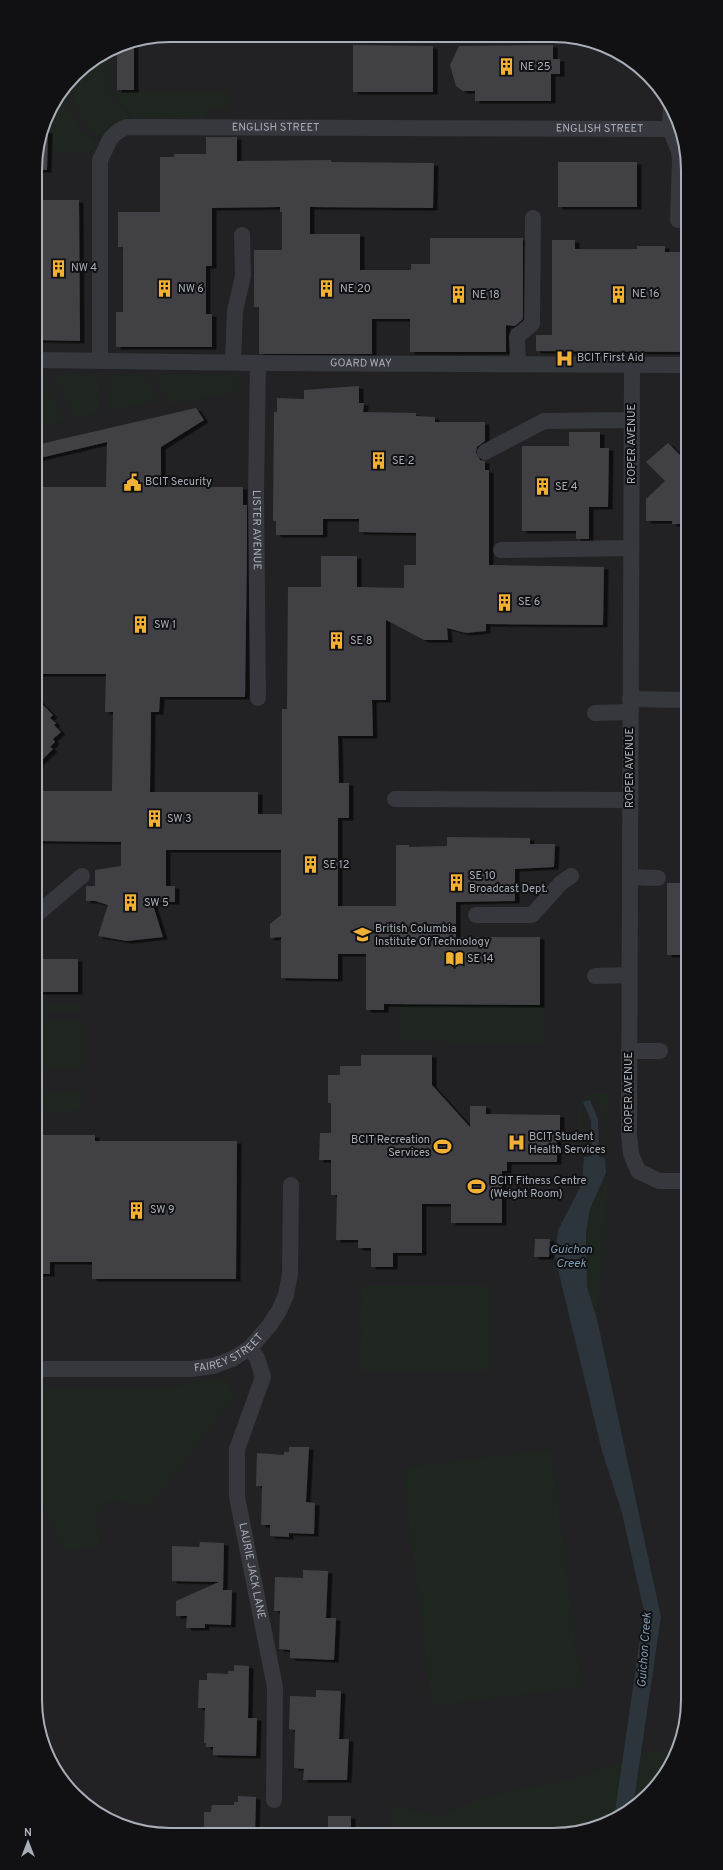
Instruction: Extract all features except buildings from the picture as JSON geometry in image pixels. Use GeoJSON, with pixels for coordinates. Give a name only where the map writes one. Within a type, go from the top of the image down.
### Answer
{"type":"FeatureCollection","features":[{"type":"Feature","properties":{"kind":"street"},"geometry":{"type":"LineString","coordinates":[[670,119],[670,128],[679,150],[678,220],[681,220]]}},
{"type":"Feature","properties":{"kind":"street","name":"ENGLISH STREET"},"geometry":{"type":"LineString","coordinates":[[100,361],[100,160],[110,137],[126,127],[670,128]]}},
{"type":"Feature","properties":{"kind":"street"},"geometry":{"type":"LineString","coordinates":[[518,364],[517,336],[532,324],[533,218]]}},
{"type":"Feature","properties":{"kind":"street"},"geometry":{"type":"LineString","coordinates":[[233,362],[235,311],[243,276],[242,235]]}},
{"type":"Feature","properties":{"kind":"street","name":"GOARD WAY"},"geometry":{"type":"LineString","coordinates":[[42,360],[258,363],[681,365]]}},
{"type":"Feature","properties":{"kind":"street","name":"LISTER AVENUE"},"geometry":{"type":"LineString","coordinates":[[258,363],[256,491],[258,698]]}},
{"type":"Feature","properties":{"kind":"street","name":"ROPER AVENUE"},"geometry":{"type":"LineString","coordinates":[[632,365],[629,1135],[631,1154],[638,1171],[648,1177],[659,1180],[681,1180]]}},
{"type":"Feature","properties":{"kind":"street"},"geometry":{"type":"LineString","coordinates":[[485,452],[544,421],[632,420]]}},
{"type":"Feature","properties":{"kind":"street"},"geometry":{"type":"LineString","coordinates":[[501,550],[631,548]]}},
{"type":"Feature","properties":{"kind":"street"},"geometry":{"type":"LineString","coordinates":[[595,713],[630,706],[681,701]]}},
{"type":"Feature","properties":{"kind":"street"},"geometry":{"type":"LineString","coordinates":[[395,799],[630,800]]}},
{"type":"Feature","properties":{"kind":"street"},"geometry":{"type":"LineString","coordinates":[[42,910],[82,876]]}},
{"type":"Feature","properties":{"kind":"street"},"geometry":{"type":"LineString","coordinates":[[476,915],[532,915],[560,883],[571,876]]}},
{"type":"Feature","properties":{"kind":"street"},"geometry":{"type":"LineString","coordinates":[[630,877],[658,878]]}},
{"type":"Feature","properties":{"kind":"street"},"geometry":{"type":"LineString","coordinates":[[596,976],[629,975]]}},
{"type":"Feature","properties":{"kind":"street"},"geometry":{"type":"LineString","coordinates":[[629,1052],[660,1051]]}},
{"type":"Feature","properties":{"kind":"street","name":"FAIREY STREET"},"geometry":{"type":"LineString","coordinates":[[42,1369],[191,1369],[212,1366],[232,1359],[250,1348],[269,1326],[286,1295],[290,1274],[291,1185]]}},
{"type":"Feature","properties":{"kind":"street","name":"LAURIE JACK LANE"},"geometry":{"type":"LineString","coordinates":[[250,1348],[257,1358],[263,1377],[237,1449],[237,1497],[275,1687],[274,1800]]}},
{"type":"Feature","properties":{"kind":"shaded area","name":"British Columbia Institute Of Technology"},"geometry":{"type":"Polygon","coordinates":[[[553,42],[578,44],[610,55],[631,68],[644,79],[655,92],[668,113],[679,145],[681,170],[681,1709],[677,1733],[671,1749],[664,1764],[644,1791],[631,1802],[610,1815],[578,1826],[562,1828],[161,1828],[145,1826],[113,1815],[92,1802],[79,1791],[59,1764],[44,1725],[42,1709],[42,161],[46,137],[55,113],[68,92],[92,68],[106,59],[137,46],[153,43],[553,42]]]}},
{"type":"Feature","properties":{"kind":"shaded area"},"geometry":{"type":"Polygon","coordinates":[[[109,57],[110,98],[125,110],[129,118],[109,128],[101,138],[84,122],[76,111],[73,98],[73,87],[92,68],[109,57]]]}},
{"type":"Feature","properties":{"kind":"shaded area"},"geometry":{"type":"Polygon","coordinates":[[[113,91],[228,91],[227,109],[206,109],[205,118],[133,118],[129,109],[117,101],[113,91]]]}},
{"type":"Feature","properties":{"kind":"shaded area"},"geometry":{"type":"Polygon","coordinates":[[[68,93],[67,103],[70,112],[86,133],[98,143],[95,153],[48,152],[48,146],[44,146],[46,137],[55,113],[68,93]]]}},
{"type":"Feature","properties":{"kind":"shaded area"},"geometry":{"type":"Polygon","coordinates":[[[42,375],[66,421],[42,427],[42,375]]]}},
{"type":"Feature","properties":{"kind":"shaded area"},"geometry":{"type":"Polygon","coordinates":[[[52,375],[99,375],[98,413],[75,418],[52,375]]]}},
{"type":"Feature","properties":{"kind":"shaded area"},"geometry":{"type":"Polygon","coordinates":[[[107,375],[144,375],[160,400],[108,411],[107,375]]]}},
{"type":"Feature","properties":{"kind":"shaded area"},"geometry":{"type":"Polygon","coordinates":[[[153,375],[237,375],[237,392],[170,404],[153,375]]]}},
{"type":"Feature","properties":{"kind":"shaded area"},"geometry":{"type":"Polygon","coordinates":[[[399,1004],[545,1004],[545,1044],[447,1044],[439,1040],[399,1040],[399,1004]]]}},
{"type":"Feature","properties":{"kind":"shaded area"},"geometry":{"type":"Polygon","coordinates":[[[42,1005],[83,1005],[82,1012],[42,1012],[42,1005]]]}},
{"type":"Feature","properties":{"kind":"shaded area"},"geometry":{"type":"Polygon","coordinates":[[[42,1021],[82,1021],[82,1069],[42,1069],[42,1021]]]}},
{"type":"Feature","properties":{"kind":"shaded area"},"geometry":{"type":"Polygon","coordinates":[[[82,1091],[81,1106],[76,1111],[42,1112],[42,1092],[82,1091]]]}},
{"type":"Feature","properties":{"kind":"shaded area"},"geometry":{"type":"Polygon","coordinates":[[[589,1094],[609,1094],[609,1159],[605,1158],[604,1119],[597,1100],[583,1102],[581,1109],[585,1133],[584,1157],[578,1158],[578,1106],[589,1094]]]}},
{"type":"Feature","properties":{"kind":"shaded area"},"geometry":{"type":"Polygon","coordinates":[[[606,1173],[607,1215],[597,1319],[587,1287],[586,1233],[590,1209],[606,1173]]]}},
{"type":"Feature","properties":{"kind":"shaded area"},"geometry":{"type":"Polygon","coordinates":[[[361,1286],[490,1286],[490,1371],[360,1371],[361,1286]]]}},
{"type":"Feature","properties":{"kind":"shaded area"},"geometry":{"type":"Polygon","coordinates":[[[225,1378],[235,1395],[149,1508],[112,1500],[103,1506],[96,1516],[99,1544],[89,1549],[64,1551],[42,1501],[42,1389],[163,1388],[225,1378]]]}},
{"type":"Feature","properties":{"kind":"shaded area"},"geometry":{"type":"Polygon","coordinates":[[[551,1449],[581,1687],[432,1706],[402,1468],[551,1449]]]}},
{"type":"Feature","properties":{"kind":"shaded area"},"geometry":{"type":"Polygon","coordinates":[[[650,1752],[669,1753],[664,1764],[644,1791],[631,1802],[610,1815],[578,1826],[562,1828],[392,1828],[393,1805],[439,1818],[487,1796],[577,1778],[650,1752]]]}},
{"type":"Feature","properties":{"kind":"water","name":"Guichon Creek"},"geometry":{"type":"Polygon","coordinates":[[[590,1100],[598,1119],[599,1157],[605,1158],[606,1173],[590,1209],[586,1233],[587,1287],[597,1319],[661,1617],[634,1799],[615,1812],[644,1611],[622,1513],[602,1451],[555,1257],[558,1230],[582,1184],[584,1157],[592,1156],[591,1121],[583,1102],[590,1100]]]}},
{"type":"Feature","properties":{"kind":"place","name":"NE 25"},"geometry":{"type":"Point","coordinates":[507,67]}},
{"type":"Feature","properties":{"kind":"place","name":"NW 4"},"geometry":{"type":"Point","coordinates":[58,268]}},
{"type":"Feature","properties":{"kind":"place","name":"NW 6"},"geometry":{"type":"Point","coordinates":[165,289]}},
{"type":"Feature","properties":{"kind":"place","name":"NE 20"},"geometry":{"type":"Point","coordinates":[327,289]}},
{"type":"Feature","properties":{"kind":"place","name":"NE 16"},"geometry":{"type":"Point","coordinates":[619,294]}},
{"type":"Feature","properties":{"kind":"place","name":"NE 18"},"geometry":{"type":"Point","coordinates":[459,295]}},
{"type":"Feature","properties":{"kind":"place","name":"BCIT First Aid"},"geometry":{"type":"Point","coordinates":[564,358]}},
{"type":"Feature","properties":{"kind":"place","name":"SE 2"},"geometry":{"type":"Point","coordinates":[379,461]}},
{"type":"Feature","properties":{"kind":"place","name":"BCIT Security"},"geometry":{"type":"Point","coordinates":[132,482]}},
{"type":"Feature","properties":{"kind":"place","name":"SE 4"},"geometry":{"type":"Point","coordinates":[542,487]}},
{"type":"Feature","properties":{"kind":"place","name":"SE 6"},"geometry":{"type":"Point","coordinates":[505,602]}},
{"type":"Feature","properties":{"kind":"place","name":"SW 1"},"geometry":{"type":"Point","coordinates":[141,625]}},
{"type":"Feature","properties":{"kind":"place","name":"SE 8"},"geometry":{"type":"Point","coordinates":[337,641]}},
{"type":"Feature","properties":{"kind":"place","name":"SW 3"},"geometry":{"type":"Point","coordinates":[154,819]}},
{"type":"Feature","properties":{"kind":"place","name":"SE 12"},"geometry":{"type":"Point","coordinates":[310,865]}},
{"type":"Feature","properties":{"kind":"place","name":"SE 10 Broadcast Dept."},"geometry":{"type":"Point","coordinates":[456,882]}},
{"type":"Feature","properties":{"kind":"place","name":"SW 5"},"geometry":{"type":"Point","coordinates":[131,903]}},
{"type":"Feature","properties":{"kind":"place","name":"British Columbia Institute Of Technology"},"geometry":{"type":"Point","coordinates":[362,935]}},
{"type":"Feature","properties":{"kind":"place","name":"SE 14"},"geometry":{"type":"Point","coordinates":[454,959]}},
{"type":"Feature","properties":{"kind":"place","name":"BCIT Student Health Services"},"geometry":{"type":"Point","coordinates":[516,1143]}},
{"type":"Feature","properties":{"kind":"place","name":"BCIT Recreation Services"},"geometry":{"type":"Point","coordinates":[443,1146]}},
{"type":"Feature","properties":{"kind":"place","name":"BCIT Fitness Centre (Weight Room)"},"geometry":{"type":"Point","coordinates":[477,1187]}},
{"type":"Feature","properties":{"kind":"place","name":"SW 9"},"geometry":{"type":"Point","coordinates":[137,1210]}}]}
